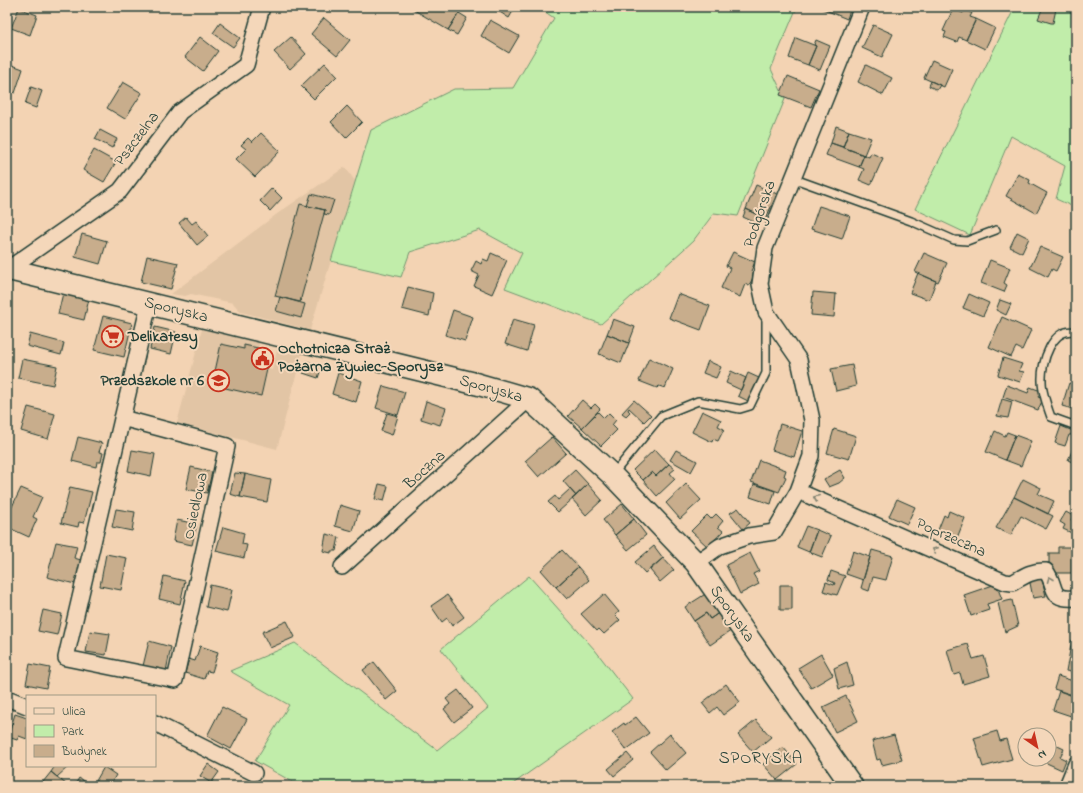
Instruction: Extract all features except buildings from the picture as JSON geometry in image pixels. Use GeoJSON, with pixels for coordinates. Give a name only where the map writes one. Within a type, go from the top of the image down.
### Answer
{"type":"FeatureCollection","features":[{"type":"Feature","properties":{"kind":"street","name":"Pszczelna"},"geometry":{"type":"LineString","coordinates":[[7,269],[120,191],[180,112],[246,65],[262,7]]}},
{"type":"Feature","properties":{"kind":"street","name":"Podgórska"},"geometry":{"type":"LineString","coordinates":[[696,563],[720,546],[749,536],[774,532],[798,491],[810,456],[812,420],[799,360],[766,312],[760,284],[765,248],[862,7]]}},
{"type":"Feature","properties":{"kind":"street","name":"Sporyska"},"geometry":{"type":"LineString","coordinates":[[7,269],[477,384],[529,399],[612,475],[696,563],[852,786]]}},
{"type":"Feature","properties":{"kind":"street"},"geometry":{"type":"LineString","coordinates":[[122,418],[149,304]]}},
{"type":"Feature","properties":{"kind":"street","name":"Boczna"},"geometry":{"type":"LineString","coordinates":[[342,566],[529,399]]}},
{"type":"Feature","properties":{"kind":"street","name":"Osiedlowa"},"geometry":{"type":"LineString","coordinates":[[122,418],[227,446],[176,680],[66,658],[122,418]]}},
{"type":"Feature","properties":{"kind":"street","name":"Poprzeczna"},"geometry":{"type":"LineString","coordinates":[[798,491],[1005,582],[1012,583],[1028,574],[1038,571],[1046,571],[1050,577],[1054,593],[1058,598],[1076,598]]}},
{"type":"Feature","properties":{"kind":"street"},"geometry":{"type":"LineString","coordinates":[[7,698],[26,706]]}},
{"type":"Feature","properties":{"kind":"street"},"geometry":{"type":"LineString","coordinates":[[156,724],[254,773]]}},
{"type":"Feature","properties":{"kind":"street"},"geometry":{"type":"LineString","coordinates":[[1067,786],[1076,764]]}},
{"type":"Feature","properties":{"kind":"lane"},"geometry":{"type":"LineString","coordinates":[[792,178],[911,221],[954,240],[967,241],[996,230]]}},
{"type":"Feature","properties":{"kind":"lane"},"geometry":{"type":"LineString","coordinates":[[612,475],[661,416],[698,401],[740,409],[750,406],[766,373],[766,312]]}},
{"type":"Feature","properties":{"kind":"lane"},"geometry":{"type":"LineString","coordinates":[[1076,332],[1071,330],[1056,338],[1045,358],[1042,381],[1051,417],[1076,426]]}},
{"type":"Feature","properties":{"kind":"shaded area"},"geometry":{"type":"Polygon","coordinates":[[[345,167],[355,181],[310,330],[241,312],[233,303],[191,294],[185,296],[171,294],[277,214],[345,167]]]}},
{"type":"Feature","properties":{"kind":"shaded area","name":"Przedszkole nr 6"},"geometry":{"type":"Polygon","coordinates":[[[203,326],[260,341],[247,391],[261,395],[268,369],[272,370],[278,347],[302,353],[277,449],[177,423],[203,326]]]}},
{"type":"Feature","properties":{"kind":"green space"},"geometry":{"type":"Polygon","coordinates":[[[538,7],[797,7],[771,69],[785,99],[738,216],[714,213],[693,241],[601,324],[505,288],[522,253],[480,230],[410,252],[401,277],[331,261],[371,130],[454,89],[513,88],[554,18],[538,7]]]}},
{"type":"Feature","properties":{"kind":"green space"},"geometry":{"type":"Polygon","coordinates":[[[1015,7],[1061,7],[1076,15],[1076,208],[1056,199],[1065,166],[1011,136],[970,235],[915,209],[1015,7]]]}},
{"type":"Feature","properties":{"kind":"green space"},"geometry":{"type":"Polygon","coordinates":[[[529,576],[595,650],[633,699],[510,786],[300,786],[255,761],[289,705],[230,671],[295,643],[437,750],[488,708],[441,649],[529,576]]]}},
{"type":"Feature","properties":{"kind":"place","name":"Delikatesy"},"geometry":{"type":"Point","coordinates":[113,337]}},
{"type":"Feature","properties":{"kind":"place","name":"Ochotnicza Straż Pożarna Żywiec-Sporysz"},"geometry":{"type":"Point","coordinates":[263,358]}},
{"type":"Feature","properties":{"kind":"place","name":"Przedszkole nr 6"},"geometry":{"type":"Point","coordinates":[219,381]}},
{"type":"Feature","properties":{"kind":"district","name":"SPORYSKA"},"geometry":{"type":"Point","coordinates":[761,758]}}]}
